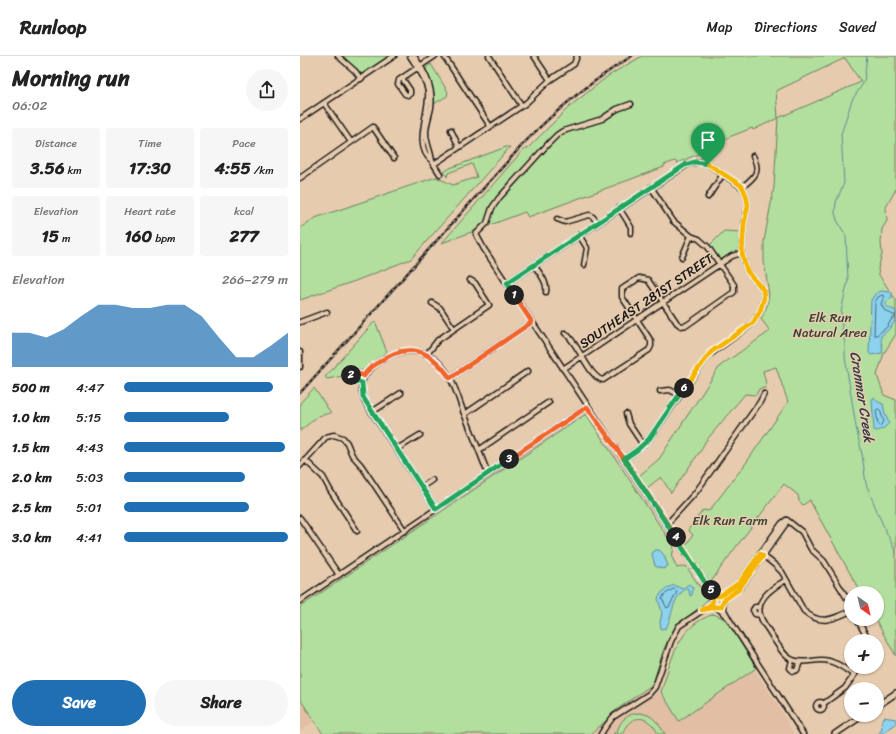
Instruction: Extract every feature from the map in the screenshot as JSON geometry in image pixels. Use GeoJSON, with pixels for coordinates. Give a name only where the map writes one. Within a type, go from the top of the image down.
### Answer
{"type":"FeatureCollection","features":[{"type":"Feature","properties":{"kind":"main road"},"geometry":{"type":"LineString","coordinates":[[884,701],[896,693]]}},
{"type":"Feature","properties":{"kind":"main road"},"geometry":{"type":"LineString","coordinates":[[835,734],[853,722]]}},
{"type":"Feature","properties":{"kind":"street"},"geometry":{"type":"LineString","coordinates":[[338,56],[355,71],[361,79]]}},
{"type":"Feature","properties":{"kind":"street"},"geometry":{"type":"LineString","coordinates":[[300,119],[394,56]]}},
{"type":"Feature","properties":{"kind":"street"},"geometry":{"type":"LineString","coordinates":[[410,56],[419,67]]}},
{"type":"Feature","properties":{"kind":"street"},"geometry":{"type":"LineString","coordinates":[[414,56],[428,91],[428,103],[424,122],[423,138],[427,155],[440,174]]}},
{"type":"Feature","properties":{"kind":"street"},"geometry":{"type":"LineString","coordinates":[[402,78],[435,56]]}},
{"type":"Feature","properties":{"kind":"street"},"geometry":{"type":"LineString","coordinates":[[444,56],[490,126]]}},
{"type":"Feature","properties":{"kind":"street"},"geometry":{"type":"LineString","coordinates":[[489,56],[522,106]]}},
{"type":"Feature","properties":{"kind":"street"},"geometry":{"type":"LineString","coordinates":[[534,56],[550,80]]}},
{"type":"Feature","properties":{"kind":"street"},"geometry":{"type":"LineString","coordinates":[[433,162],[522,106],[550,80],[574,64],[577,57]]}},
{"type":"Feature","properties":{"kind":"street"},"geometry":{"type":"LineString","coordinates":[[324,103],[351,142]]}},
{"type":"Feature","properties":{"kind":"street"},"geometry":{"type":"LineString","coordinates":[[631,104],[620,108],[596,121],[563,131],[548,144],[499,198],[492,208],[487,223],[476,234],[484,250],[587,407],[624,459],[706,584],[723,603],[729,619],[803,734]]}},
{"type":"Feature","properties":{"kind":"street"},"geometry":{"type":"LineString","coordinates":[[300,178],[373,127],[394,158]]}},
{"type":"Feature","properties":{"kind":"street"},"geometry":{"type":"LineString","coordinates":[[451,130],[459,147]]}},
{"type":"Feature","properties":{"kind":"street"},"geometry":{"type":"LineString","coordinates":[[742,186],[752,178],[756,172],[757,166],[753,156]]}},
{"type":"Feature","properties":{"kind":"street"},"geometry":{"type":"LineString","coordinates":[[507,283],[685,165],[695,162],[708,164],[742,186],[748,205],[744,224],[742,253],[747,271],[763,289],[764,298],[760,311],[753,323],[711,352],[643,445],[624,459]]}},
{"type":"Feature","properties":{"kind":"street"},"geometry":{"type":"LineString","coordinates":[[708,197],[723,174]]}},
{"type":"Feature","properties":{"kind":"street"},"geometry":{"type":"LineString","coordinates":[[565,333],[572,339],[596,377],[600,380],[605,380],[649,350],[651,346],[651,341],[622,297],[621,291],[624,287],[637,278],[643,278],[650,282],[677,323],[681,326],[687,325],[733,294],[735,290],[734,285],[708,247],[699,239],[691,236],[671,217],[651,187]]}},
{"type":"Feature","properties":{"kind":"street"},"geometry":{"type":"LineString","coordinates":[[619,208],[631,227],[631,233]]}},
{"type":"Feature","properties":{"kind":"street"},"geometry":{"type":"LineString","coordinates":[[557,219],[565,222],[589,215],[592,216],[598,223]]}},
{"type":"Feature","properties":{"kind":"street"},"geometry":{"type":"LineString","coordinates":[[579,235],[587,248],[584,265]]}},
{"type":"Feature","properties":{"kind":"street"},"geometry":{"type":"LineString","coordinates":[[682,257],[691,236]]}},
{"type":"Feature","properties":{"kind":"street","name":"SOUTHEAST 281ST STREET"},"geometry":{"type":"LineString","coordinates":[[563,369],[732,256],[742,253]]}},
{"type":"Feature","properties":{"kind":"street"},"geometry":{"type":"LineString","coordinates":[[534,265],[546,283],[546,292]]}},
{"type":"Feature","properties":{"kind":"street"},"geometry":{"type":"LineString","coordinates":[[427,354],[438,340],[489,305],[475,283],[470,280]]}},
{"type":"Feature","properties":{"kind":"street"},"geometry":{"type":"LineString","coordinates":[[432,303],[440,308],[454,329]]}},
{"type":"Feature","properties":{"kind":"street"},"geometry":{"type":"LineString","coordinates":[[300,322],[327,312]]}},
{"type":"Feature","properties":{"kind":"street"},"geometry":{"type":"LineString","coordinates":[[450,378],[532,322]]}},
{"type":"Feature","properties":{"kind":"street"},"geometry":{"type":"LineString","coordinates":[[436,509],[363,397],[362,383],[365,372],[371,367],[395,353],[414,351],[427,354],[438,362],[450,378],[488,474]]}},
{"type":"Feature","properties":{"kind":"street"},"geometry":{"type":"LineString","coordinates":[[300,352],[300,367]]}},
{"type":"Feature","properties":{"kind":"street"},"geometry":{"type":"LineString","coordinates":[[362,383],[352,380],[350,376],[354,372],[364,376]]}},
{"type":"Feature","properties":{"kind":"street"},"geometry":{"type":"LineString","coordinates":[[465,414],[528,372]]}},
{"type":"Feature","properties":{"kind":"street"},"geometry":{"type":"LineString","coordinates":[[660,391],[670,390],[679,395]]}},
{"type":"Feature","properties":{"kind":"street"},"geometry":{"type":"LineString","coordinates":[[372,412],[401,393]]}},
{"type":"Feature","properties":{"kind":"street"},"geometry":{"type":"LineString","coordinates":[[667,524],[696,492],[760,402],[764,394]]}},
{"type":"Feature","properties":{"kind":"street"},"geometry":{"type":"LineString","coordinates":[[479,450],[549,402]]}},
{"type":"Feature","properties":{"kind":"street"},"geometry":{"type":"LineString","coordinates":[[300,601],[587,407]]}},
{"type":"Feature","properties":{"kind":"street"},"geometry":{"type":"LineString","coordinates":[[626,414],[629,424],[643,445]]}},
{"type":"Feature","properties":{"kind":"street"},"geometry":{"type":"LineString","coordinates":[[300,466],[323,439],[334,435],[345,440],[352,454],[361,465],[404,531]]}},
{"type":"Feature","properties":{"kind":"street"},"geometry":{"type":"LineString","coordinates":[[397,449],[420,435]]}},
{"type":"Feature","properties":{"kind":"street"},"geometry":{"type":"LineString","coordinates":[[305,460],[323,477],[357,531]]}},
{"type":"Feature","properties":{"kind":"street"},"geometry":{"type":"LineString","coordinates":[[422,487],[432,480]]}},
{"type":"Feature","properties":{"kind":"street"},"geometry":{"type":"LineString","coordinates":[[300,518],[338,575]]}},
{"type":"Feature","properties":{"kind":"street"},"geometry":{"type":"LineString","coordinates":[[715,606],[717,597],[739,583],[785,525],[787,520],[802,532],[811,549],[824,561],[844,594]]}},
{"type":"Feature","properties":{"kind":"street"},"geometry":{"type":"LineString","coordinates":[[761,555],[780,569],[804,611],[814,618],[823,620],[829,620],[844,614]]}},
{"type":"Feature","properties":{"kind":"street"},"geometry":{"type":"LineString","coordinates":[[601,734],[613,717],[649,694],[655,687],[674,634],[679,626],[702,610],[723,603],[738,590],[761,555]]}},
{"type":"Feature","properties":{"kind":"street"},"geometry":{"type":"LineString","coordinates":[[786,580],[767,592],[760,606],[755,607],[753,610],[755,614],[760,615],[784,654],[792,660],[800,662],[828,661],[839,665],[854,675],[845,688],[823,704]]}},
{"type":"Feature","properties":{"kind":"street"},"geometry":{"type":"LineString","coordinates":[[715,606],[729,619]]}},
{"type":"Feature","properties":{"kind":"street"},"geometry":{"type":"LineString","coordinates":[[792,660],[790,668],[795,672],[800,662]]}},
{"type":"Feature","properties":{"kind":"shaded area"},"geometry":{"type":"Polygon","coordinates":[[[754,670],[776,702],[794,734],[591,734],[610,717],[612,713],[653,684],[680,721],[754,670]]]}},
{"type":"Feature","properties":{"kind":"shaded area"},"geometry":{"type":"Polygon","coordinates":[[[300,699],[315,721],[300,731],[300,699]]]}},
{"type":"Feature","properties":{"kind":"green space"},"geometry":{"type":"Polygon","coordinates":[[[341,56],[390,56],[362,74],[341,56]]]}},
{"type":"Feature","properties":{"kind":"green space"},"geometry":{"type":"Polygon","coordinates":[[[642,56],[896,56],[896,189],[886,207],[887,221],[882,229],[882,254],[878,269],[879,275],[896,300],[896,334],[884,353],[877,375],[884,395],[896,400],[896,656],[879,626],[884,626],[884,586],[857,586],[810,500],[803,505],[799,501],[798,495],[784,484],[710,583],[685,546],[693,535],[688,530],[703,510],[709,511],[746,463],[788,402],[776,367],[763,371],[766,384],[765,388],[759,389],[756,395],[745,394],[705,442],[671,493],[661,477],[647,488],[639,476],[659,459],[720,366],[770,331],[761,319],[767,306],[769,294],[764,262],[764,241],[774,187],[778,118],[753,130],[752,128],[729,137],[717,146],[677,163],[675,161],[664,165],[664,167],[528,217],[525,212],[442,243],[523,150],[528,148],[569,107],[608,76],[642,56]],[[845,58],[776,91],[778,118],[861,82],[845,58]]]}},
{"type":"Feature","properties":{"kind":"green space"},"geometry":{"type":"Polygon","coordinates":[[[431,64],[448,92],[447,96],[434,104],[434,92],[426,69],[431,64]]]}},
{"type":"Feature","properties":{"kind":"green space"},"geometry":{"type":"Polygon","coordinates":[[[506,147],[510,147],[411,259],[355,281],[300,300],[300,228],[315,218],[436,177],[453,185],[477,177],[472,164],[448,173],[447,177],[444,172],[450,168],[506,147]]]}},
{"type":"Feature","properties":{"kind":"green space"},"geometry":{"type":"Polygon","coordinates":[[[724,231],[741,232],[740,251],[722,260],[718,258],[710,245],[724,231]]]}},
{"type":"Feature","properties":{"kind":"green space"},"geometry":{"type":"Polygon","coordinates":[[[375,321],[387,352],[362,371],[354,370],[348,375],[327,379],[325,377],[375,321]]]}},
{"type":"Feature","properties":{"kind":"green space"},"geometry":{"type":"Polygon","coordinates":[[[314,388],[331,413],[318,416],[300,431],[300,403],[314,388]]]}},
{"type":"Feature","properties":{"kind":"green space"},"geometry":{"type":"Polygon","coordinates":[[[586,414],[674,547],[672,557],[677,568],[686,566],[708,599],[680,623],[671,634],[663,651],[653,684],[612,713],[610,717],[591,734],[323,734],[300,699],[300,607],[586,414]]]}},
{"type":"Feature","properties":{"kind":"green space"},"geometry":{"type":"Polygon","coordinates":[[[714,614],[725,619],[729,623],[756,668],[679,721],[661,692],[673,656],[684,635],[702,619],[714,614]]]}},
{"type":"Feature","properties":{"kind":"green space"},"geometry":{"type":"Polygon","coordinates":[[[639,713],[652,717],[665,734],[658,734],[654,727],[646,720],[638,719],[627,725],[623,734],[613,734],[616,731],[617,733],[624,719],[639,713]]]}},
{"type":"Feature","properties":{"kind":"water"},"geometry":{"type":"Polygon","coordinates":[[[881,291],[892,292],[892,297],[887,302],[886,306],[896,311],[896,316],[890,329],[881,336],[883,349],[882,353],[871,355],[869,353],[871,300],[875,294],[881,291]]]}},
{"type":"Feature","properties":{"kind":"water"},"geometry":{"type":"Polygon","coordinates":[[[874,397],[877,401],[883,404],[889,423],[883,429],[876,431],[874,430],[872,399],[874,397]]]}},
{"type":"Feature","properties":{"kind":"water"},"geometry":{"type":"Polygon","coordinates":[[[656,550],[659,550],[664,555],[668,566],[663,569],[655,566],[652,554],[656,550]]]}},
{"type":"Feature","properties":{"kind":"water"},"geometry":{"type":"Polygon","coordinates":[[[689,584],[693,588],[692,595],[690,596],[689,590],[687,589],[678,596],[666,628],[661,629],[660,623],[662,612],[658,599],[659,596],[664,590],[674,585],[682,589],[689,584]]]}},
{"type":"Feature","properties":{"kind":"water"},"geometry":{"type":"Polygon","coordinates":[[[884,717],[896,719],[896,724],[879,734],[882,728],[881,723],[884,722],[884,717]]]}},
{"type":"Feature","properties":{"kind":"waterway","name":"Cranmar Creek"},"geometry":{"type":"LineString","coordinates":[[867,56],[864,82],[852,100],[841,134],[844,183],[836,202],[835,213],[837,220],[846,236],[848,280],[841,312],[842,328],[845,344],[845,357],[866,484],[896,553]]}},
{"type":"Feature","properties":{"kind":"railway"},"geometry":{"type":"LineString","coordinates":[[300,393],[525,142],[576,96],[603,75],[632,56]]}},
{"type":"Feature","properties":{"kind":"route"},"geometry":{"type":"LineString","coordinates":[[708,164],[695,162],[685,165],[507,283],[532,322],[450,378],[438,362],[427,354],[414,351],[404,351],[386,357],[365,372],[364,376],[354,372],[350,376],[352,380],[362,383],[361,388],[363,397],[436,509],[587,407],[624,459],[706,584],[713,598],[712,604],[702,610],[721,607],[724,600],[738,590],[763,556],[760,554],[737,585],[720,596],[717,596],[706,584],[667,524],[624,459],[649,439],[711,352],[753,323],[763,304],[763,289],[747,271],[742,253],[744,224],[748,200],[742,186],[708,164]]}},
{"type":"Feature","properties":{"kind":"park label","name":"Elk Run Natural Area"},"geometry":{"type":"Point","coordinates":[830,324]}},
{"type":"Feature","properties":{"kind":"park label","name":"Elk Run Farm"},"geometry":{"type":"Point","coordinates":[730,520]}}]}
